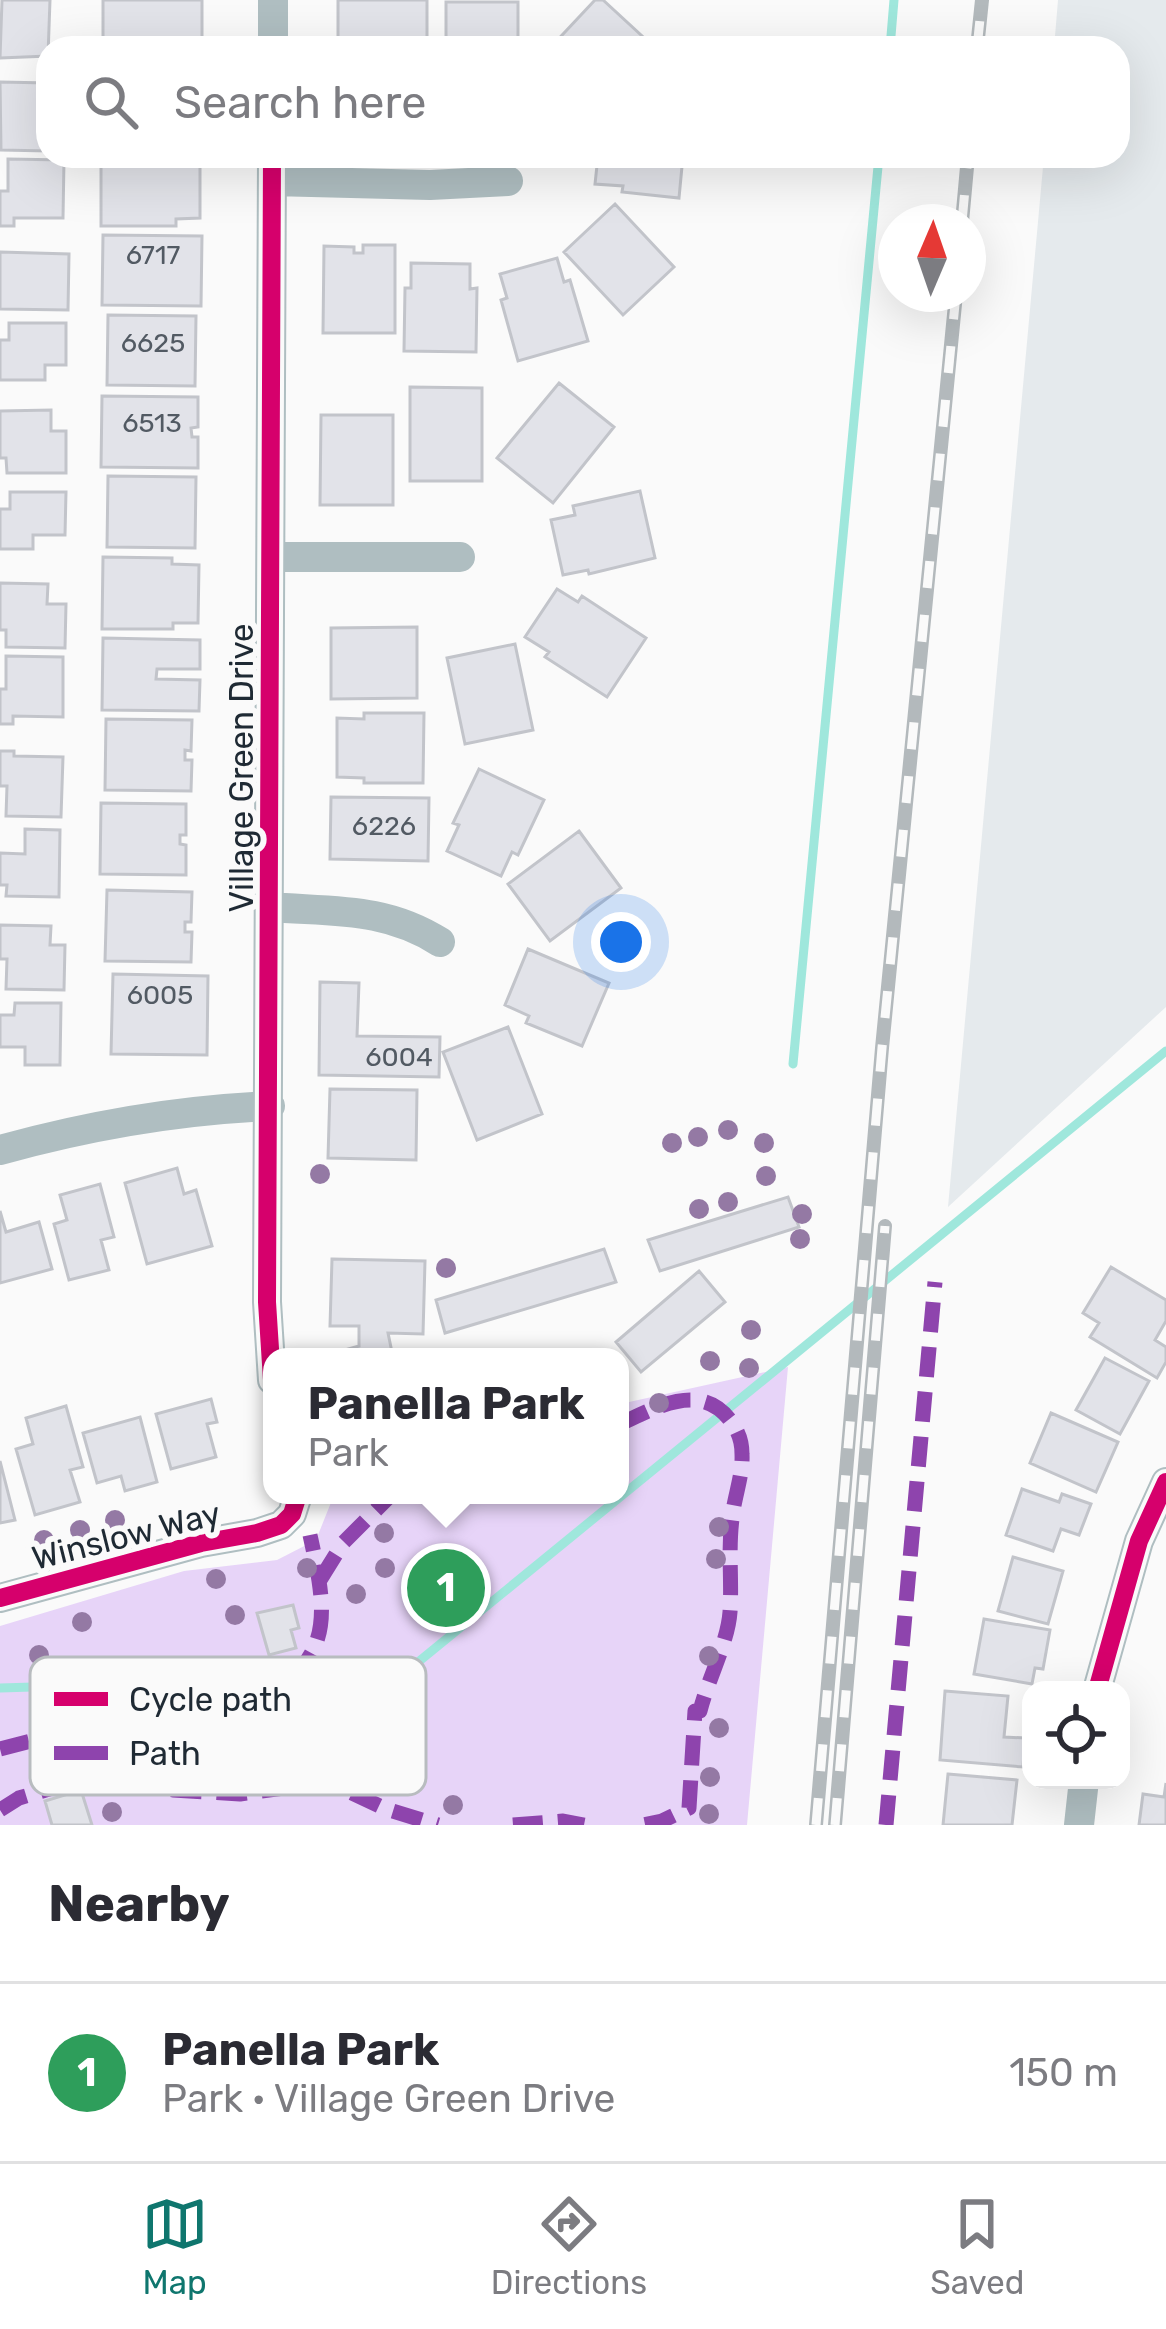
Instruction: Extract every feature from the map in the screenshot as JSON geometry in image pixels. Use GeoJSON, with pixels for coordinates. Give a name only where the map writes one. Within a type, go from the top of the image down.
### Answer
{"type":"FeatureCollection","features":[{"type":"Feature","properties":{"kind":"street"},"geometry":{"type":"LineString","coordinates":[[273,0],[273,36]]}},
{"type":"Feature","properties":{"kind":"street"},"geometry":{"type":"LineString","coordinates":[[272,169],[430,185],[508,181]]}},
{"type":"Feature","properties":{"kind":"street","name":"Village Green Drive"},"geometry":{"type":"LineString","coordinates":[[270,1348],[272,169]]}},
{"type":"Feature","properties":{"kind":"street"},"geometry":{"type":"LineString","coordinates":[[271,556],[460,557]]}},
{"type":"Feature","properties":{"kind":"street"},"geometry":{"type":"LineString","coordinates":[[270,907],[386,916],[440,942]]}},
{"type":"Feature","properties":{"kind":"street"},"geometry":{"type":"LineString","coordinates":[[0,1150],[137,1118],[270,1106]]}},
{"type":"Feature","properties":{"kind":"street"},"geometry":{"type":"LineString","coordinates":[[1100,1681],[1139,1541],[1166,1483]]}},
{"type":"Feature","properties":{"kind":"street","name":"Winslow Way"},"geometry":{"type":"LineString","coordinates":[[0,1598],[201,1543],[268,1530],[281,1525],[295,1504]]}},
{"type":"Feature","properties":{"kind":"street"},"geometry":{"type":"LineString","coordinates":[[1079,1825],[1083,1789]]}},
{"type":"Feature","properties":{"kind":"shaded area"},"geometry":{"type":"Polygon","coordinates":[[[1058,0],[1166,0],[1166,1007],[948,1207],[1043,168],[1130,168],[1130,36],[1055,36],[1058,0]]]}},
{"type":"Feature","properties":{"kind":"shaded area"},"geometry":{"type":"Polygon","coordinates":[[[788,1367],[747,1825],[0,1825],[0,1626],[184,1571],[277,1560],[316,1540],[330,1504],[629,1504],[629,1402],[788,1367]]]}},
{"type":"Feature","properties":{"kind":"building"},"geometry":{"type":"Polygon","coordinates":[[[2,0],[50,0],[49,36],[36,36],[36,56],[0,58],[2,0]]]}},
{"type":"Feature","properties":{"kind":"building"},"geometry":{"type":"Polygon","coordinates":[[[103,0],[202,0],[202,36],[103,36],[103,0]]]}},
{"type":"Feature","properties":{"kind":"building"},"geometry":{"type":"Polygon","coordinates":[[[338,0],[427,0],[427,36],[338,36],[338,0]]]}},
{"type":"Feature","properties":{"kind":"building"},"geometry":{"type":"Polygon","coordinates":[[[595,0],[603,0],[642,36],[561,36],[595,0]]]}},
{"type":"Feature","properties":{"kind":"building"},"geometry":{"type":"Polygon","coordinates":[[[446,2],[518,2],[518,36],[446,36],[446,2]]]}},
{"type":"Feature","properties":{"kind":"building"},"geometry":{"type":"Polygon","coordinates":[[[0,82],[36,83],[36,151],[1,150],[0,82]]]}},
{"type":"Feature","properties":{"kind":"building"},"geometry":{"type":"Polygon","coordinates":[[[8,159],[36,160],[36,168],[64,168],[63,218],[14,218],[14,226],[0,226],[0,191],[8,191],[8,159]]]}},
{"type":"Feature","properties":{"kind":"building"},"geometry":{"type":"Polygon","coordinates":[[[101,168],[200,168],[200,218],[176,219],[176,226],[101,226],[101,168]]]}},
{"type":"Feature","properties":{"kind":"building"},"geometry":{"type":"Polygon","coordinates":[[[597,168],[682,168],[679,198],[595,184],[597,168]]]}},
{"type":"Feature","properties":{"kind":"building"},"geometry":{"type":"Polygon","coordinates":[[[615,204],[674,267],[623,315],[564,252],[615,204]]]}},
{"type":"Feature","properties":{"kind":"building"},"geometry":{"type":"Polygon","coordinates":[[[103,235],[202,236],[201,306],[102,305],[103,235]]]}},
{"type":"Feature","properties":{"kind":"building"},"geometry":{"type":"Polygon","coordinates":[[[363,245],[395,245],[395,333],[323,333],[324,246],[354,247],[354,253],[363,253],[363,245]]]}},
{"type":"Feature","properties":{"kind":"building"},"geometry":{"type":"Polygon","coordinates":[[[0,252],[69,254],[68,310],[0,309],[0,252]]]}},
{"type":"Feature","properties":{"kind":"building"},"geometry":{"type":"Polygon","coordinates":[[[557,258],[564,282],[570,280],[588,341],[518,361],[501,300],[507,298],[500,274],[557,258]]]}},
{"type":"Feature","properties":{"kind":"building"},"geometry":{"type":"Polygon","coordinates":[[[411,263],[470,264],[470,289],[477,288],[476,352],[404,351],[405,288],[411,288],[411,263]]]}},
{"type":"Feature","properties":{"kind":"building"},"geometry":{"type":"Polygon","coordinates":[[[108,315],[196,316],[195,386],[107,385],[108,315]]]}},
{"type":"Feature","properties":{"kind":"building"},"geometry":{"type":"Polygon","coordinates":[[[9,323],[66,323],[66,365],[45,365],[45,380],[0,380],[0,340],[9,340],[9,323]]]}},
{"type":"Feature","properties":{"kind":"building"},"geometry":{"type":"Polygon","coordinates":[[[559,383],[614,427],[553,503],[497,458],[559,383]]]}},
{"type":"Feature","properties":{"kind":"building"},"geometry":{"type":"Polygon","coordinates":[[[410,387],[482,388],[482,481],[410,481],[410,387]]]}},
{"type":"Feature","properties":{"kind":"building"},"geometry":{"type":"Polygon","coordinates":[[[102,396],[198,397],[198,427],[191,428],[192,437],[198,437],[198,468],[101,467],[102,396]]]}},
{"type":"Feature","properties":{"kind":"building"},"geometry":{"type":"Polygon","coordinates":[[[51,410],[51,431],[66,431],[66,473],[7,473],[6,458],[0,458],[0,411],[51,410]]]}},
{"type":"Feature","properties":{"kind":"building"},"geometry":{"type":"Polygon","coordinates":[[[321,415],[393,415],[393,505],[320,505],[321,415]]]}},
{"type":"Feature","properties":{"kind":"building"},"geometry":{"type":"Polygon","coordinates":[[[108,476],[196,477],[195,548],[107,547],[108,476]]]}},
{"type":"Feature","properties":{"kind":"building"},"geometry":{"type":"Polygon","coordinates":[[[640,491],[655,558],[589,574],[588,570],[563,575],[551,520],[575,515],[573,506],[640,491]]]}},
{"type":"Feature","properties":{"kind":"building"},"geometry":{"type":"Polygon","coordinates":[[[10,492],[66,492],[65,535],[33,535],[33,549],[0,549],[0,509],[10,509],[10,492]]]}},
{"type":"Feature","properties":{"kind":"building"},"geometry":{"type":"Polygon","coordinates":[[[103,557],[172,558],[172,564],[199,565],[198,623],[173,623],[173,629],[102,629],[103,557]]]}},
{"type":"Feature","properties":{"kind":"building"},"geometry":{"type":"Polygon","coordinates":[[[0,583],[48,584],[47,604],[66,604],[65,648],[6,647],[6,630],[0,630],[0,583]]]}},
{"type":"Feature","properties":{"kind":"building"},"geometry":{"type":"Polygon","coordinates":[[[557,589],[578,602],[582,596],[646,638],[607,697],[545,657],[549,652],[525,637],[557,589]]]}},
{"type":"Feature","properties":{"kind":"building"},"geometry":{"type":"Polygon","coordinates":[[[417,627],[417,698],[331,699],[331,628],[417,627]]]}},
{"type":"Feature","properties":{"kind":"building"},"geometry":{"type":"Polygon","coordinates":[[[103,638],[200,640],[200,669],[157,669],[156,679],[200,680],[199,711],[102,710],[103,638]]]}},
{"type":"Feature","properties":{"kind":"building"},"geometry":{"type":"Polygon","coordinates":[[[515,644],[533,730],[465,744],[447,658],[515,644]]]}},
{"type":"Feature","properties":{"kind":"building"},"geometry":{"type":"Polygon","coordinates":[[[6,656],[63,657],[63,717],[13,716],[13,724],[0,724],[6,656]]]}},
{"type":"Feature","properties":{"kind":"building"},"geometry":{"type":"Polygon","coordinates":[[[364,713],[424,713],[423,783],[364,783],[364,778],[337,777],[337,718],[364,719],[364,713]]]}},
{"type":"Feature","properties":{"kind":"building"},"geometry":{"type":"Polygon","coordinates":[[[106,719],[192,720],[191,751],[185,750],[185,760],[192,760],[191,791],[105,790],[106,719]]]}},
{"type":"Feature","properties":{"kind":"building"},"geometry":{"type":"Polygon","coordinates":[[[0,751],[14,751],[14,756],[63,757],[61,817],[6,816],[7,786],[0,786],[0,751]]]}},
{"type":"Feature","properties":{"kind":"building"},"geometry":{"type":"Polygon","coordinates":[[[479,769],[544,800],[518,855],[512,852],[501,876],[447,851],[459,825],[453,823],[479,769]]]}},
{"type":"Feature","properties":{"kind":"building"},"geometry":{"type":"Polygon","coordinates":[[[331,797],[429,798],[428,861],[330,859],[331,797]]]}},
{"type":"Feature","properties":{"kind":"building"},"geometry":{"type":"Polygon","coordinates":[[[101,803],[186,804],[186,835],[180,835],[180,844],[186,845],[186,875],[100,874],[101,803]]]}},
{"type":"Feature","properties":{"kind":"building"},"geometry":{"type":"Polygon","coordinates":[[[25,829],[60,830],[59,897],[6,896],[7,885],[0,885],[0,853],[25,854],[25,829]]]}},
{"type":"Feature","properties":{"kind":"building"},"geometry":{"type":"Polygon","coordinates":[[[579,831],[621,888],[550,941],[508,884],[579,831]]]}},
{"type":"Feature","properties":{"kind":"building"},"geometry":{"type":"Polygon","coordinates":[[[107,890],[192,892],[191,922],[185,922],[185,932],[192,932],[191,962],[105,961],[107,890]]]}},
{"type":"Feature","properties":{"kind":"building"},"geometry":{"type":"Polygon","coordinates":[[[0,925],[51,926],[50,945],[65,945],[64,990],[6,989],[7,959],[0,959],[0,925]]]}},
{"type":"Feature","properties":{"kind":"building"},"geometry":{"type":"Polygon","coordinates":[[[528,949],[609,983],[582,1046],[526,1023],[529,1016],[505,1005],[528,949]]]}},
{"type":"Feature","properties":{"kind":"building"},"geometry":{"type":"Polygon","coordinates":[[[113,974],[208,976],[207,1055],[111,1054],[113,974]]]}},
{"type":"Feature","properties":{"kind":"building"},"geometry":{"type":"Polygon","coordinates":[[[320,982],[359,983],[357,1036],[440,1037],[439,1077],[319,1075],[320,982]]]}},
{"type":"Feature","properties":{"kind":"building"},"geometry":{"type":"Polygon","coordinates":[[[15,1003],[61,1003],[60,1065],[25,1065],[25,1047],[0,1047],[0,1015],[14,1015],[15,1003]]]}},
{"type":"Feature","properties":{"kind":"building"},"geometry":{"type":"Polygon","coordinates":[[[508,1027],[542,1114],[477,1140],[443,1052],[508,1027]]]}},
{"type":"Feature","properties":{"kind":"building"},"geometry":{"type":"Polygon","coordinates":[[[330,1089],[417,1090],[416,1160],[328,1158],[330,1089]]]}},
{"type":"Feature","properties":{"kind":"building"},"geometry":{"type":"Polygon","coordinates":[[[177,1168],[184,1194],[196,1190],[212,1246],[147,1264],[125,1183],[177,1168]]]}},
{"type":"Feature","properties":{"kind":"building"},"geometry":{"type":"Polygon","coordinates":[[[100,1184],[114,1237],[101,1240],[109,1270],[69,1280],[54,1224],[67,1220],[60,1195],[100,1184]]]}},
{"type":"Feature","properties":{"kind":"building"},"geometry":{"type":"Polygon","coordinates":[[[788,1197],[799,1227],[660,1271],[648,1240],[788,1197]]]}},
{"type":"Feature","properties":{"kind":"building"},"geometry":{"type":"Polygon","coordinates":[[[0,1211],[6,1232],[39,1222],[52,1269],[0,1283],[0,1211]]]}},
{"type":"Feature","properties":{"kind":"building"},"geometry":{"type":"Polygon","coordinates":[[[604,1249],[616,1282],[445,1333],[436,1300],[604,1249]]]}},
{"type":"Feature","properties":{"kind":"building"},"geometry":{"type":"Polygon","coordinates":[[[332,1259],[425,1261],[423,1334],[388,1333],[391,1348],[352,1348],[359,1346],[359,1326],[330,1326],[332,1259]]]}},
{"type":"Feature","properties":{"kind":"building"},"geometry":{"type":"Polygon","coordinates":[[[1111,1267],[1166,1300],[1166,1321],[1155,1340],[1166,1347],[1166,1362],[1157,1378],[1090,1337],[1099,1323],[1083,1313],[1111,1267]]]}},
{"type":"Feature","properties":{"kind":"building"},"geometry":{"type":"Polygon","coordinates":[[[699,1271],[725,1302],[641,1372],[629,1358],[629,1348],[616,1342],[699,1271]]]}},
{"type":"Feature","properties":{"kind":"building"},"geometry":{"type":"Polygon","coordinates":[[[1105,1358],[1149,1381],[1120,1434],[1076,1410],[1105,1358]]]}},
{"type":"Feature","properties":{"kind":"building"},"geometry":{"type":"Polygon","coordinates":[[[211,1399],[217,1422],[207,1424],[216,1457],[171,1469],[156,1414],[211,1399]]]}},
{"type":"Feature","properties":{"kind":"building"},"geometry":{"type":"Polygon","coordinates":[[[66,1406],[83,1467],[70,1470],[80,1502],[35,1515],[16,1449],[33,1444],[26,1418],[66,1406]]]}},
{"type":"Feature","properties":{"kind":"building"},"geometry":{"type":"Polygon","coordinates":[[[1051,1413],[1118,1442],[1096,1492],[1030,1463],[1051,1413]]]}},
{"type":"Feature","properties":{"kind":"building"},"geometry":{"type":"Polygon","coordinates":[[[140,1417],[157,1482],[125,1491],[121,1476],[97,1483],[83,1433],[140,1417]]]}},
{"type":"Feature","properties":{"kind":"building"},"geometry":{"type":"Polygon","coordinates":[[[0,1461],[15,1520],[0,1523],[0,1461]]]}},
{"type":"Feature","properties":{"kind":"building"},"geometry":{"type":"Polygon","coordinates":[[[1022,1489],[1059,1502],[1062,1494],[1091,1504],[1079,1535],[1061,1529],[1053,1551],[1006,1535],[1022,1489]]]}},
{"type":"Feature","properties":{"kind":"building"},"geometry":{"type":"Polygon","coordinates":[[[1013,1557],[1063,1571],[1048,1624],[998,1611],[1013,1557]]]}},
{"type":"Feature","properties":{"kind":"building"},"geometry":{"type":"Polygon","coordinates":[[[293,1605],[299,1628],[291,1630],[296,1648],[269,1655],[257,1613],[293,1605]]]}},
{"type":"Feature","properties":{"kind":"building"},"geometry":{"type":"Polygon","coordinates":[[[984,1619],[1050,1630],[1043,1669],[1035,1668],[1033,1681],[974,1674],[984,1619]]]}},
{"type":"Feature","properties":{"kind":"building"},"geometry":{"type":"Polygon","coordinates":[[[945,1691],[1008,1696],[1004,1737],[1022,1738],[1022,1767],[940,1760],[945,1691]]]}},
{"type":"Feature","properties":{"kind":"building"},"geometry":{"type":"Polygon","coordinates":[[[948,1774],[1017,1780],[1012,1825],[943,1825],[948,1774]]]}},
{"type":"Feature","properties":{"kind":"building"},"geometry":{"type":"Polygon","coordinates":[[[1166,1783],[1166,1825],[1139,1825],[1143,1794],[1164,1797],[1166,1783]]]}},
{"type":"Feature","properties":{"kind":"building"},"geometry":{"type":"Polygon","coordinates":[[[83,1795],[92,1825],[52,1825],[45,1801],[83,1795]]]}},
{"type":"Feature","properties":{"kind":"waterway"},"geometry":{"type":"LineString","coordinates":[[891,36],[894,0]]}},
{"type":"Feature","properties":{"kind":"waterway"},"geometry":{"type":"LineString","coordinates":[[793,1064],[878,168]]}},
{"type":"Feature","properties":{"kind":"waterway"},"geometry":{"type":"LineString","coordinates":[[629,1490],[1166,1051]]}},
{"type":"Feature","properties":{"kind":"waterway"},"geometry":{"type":"LineString","coordinates":[[424,1657],[612,1504]]}},
{"type":"Feature","properties":{"kind":"waterway"},"geometry":{"type":"LineString","coordinates":[[0,1688],[30,1687]]}},
{"type":"Feature","properties":{"kind":"railway"},"geometry":{"type":"LineString","coordinates":[[978,36],[982,0]]}},
{"type":"Feature","properties":{"kind":"railway"},"geometry":{"type":"LineString","coordinates":[[964,204],[967,168]]}},
{"type":"Feature","properties":{"kind":"railway"},"geometry":{"type":"LineString","coordinates":[[816,1825],[882,1048],[954,312]]}},
{"type":"Feature","properties":{"kind":"railway"},"geometry":{"type":"LineString","coordinates":[[835,1825],[885,1226]]}},
{"type":"Feature","properties":{"kind":"marked path"},"geometry":{"type":"LineString","coordinates":[[886,1825],[935,1282]]}},
{"type":"Feature","properties":{"kind":"marked path"},"geometry":{"type":"LineString","coordinates":[[629,1420],[677,1401],[705,1402],[730,1420],[742,1449],[731,1531],[728,1624],[700,1711],[695,1711],[689,1808],[643,1825]]}},
{"type":"Feature","properties":{"kind":"marked path"},"geometry":{"type":"LineString","coordinates":[[320,1580],[343,1543],[382,1504]]}},
{"type":"Feature","properties":{"kind":"marked path"},"geometry":{"type":"LineString","coordinates":[[309,1657],[321,1611],[310,1535]]}},
{"type":"Feature","properties":{"kind":"marked path"},"geometry":{"type":"LineString","coordinates":[[0,1749],[30,1741]]}},
{"type":"Feature","properties":{"kind":"marked path"},"geometry":{"type":"LineString","coordinates":[[0,1810],[30,1795]]}},
{"type":"Feature","properties":{"kind":"marked path"},"geometry":{"type":"LineString","coordinates":[[356,1795],[438,1825]]}},
{"type":"Feature","properties":{"kind":"marked path"},"geometry":{"type":"LineString","coordinates":[[513,1825],[563,1821],[584,1825]]}},
{"type":"Feature","properties":{"kind":"cycle path"},"geometry":{"type":"LineString","coordinates":[[270,1348],[272,168]]}},
{"type":"Feature","properties":{"kind":"cycle path"},"geometry":{"type":"LineString","coordinates":[[1100,1681],[1139,1541],[1166,1482]]}},
{"type":"Feature","properties":{"kind":"cycle path"},"geometry":{"type":"LineString","coordinates":[[0,1598],[201,1543],[257,1533],[281,1525],[295,1504]]}},
{"type":"Feature","properties":{"kind":"place","name":"Panella Park"},"geometry":{"type":"Point","coordinates":[446,1588]}}]}
